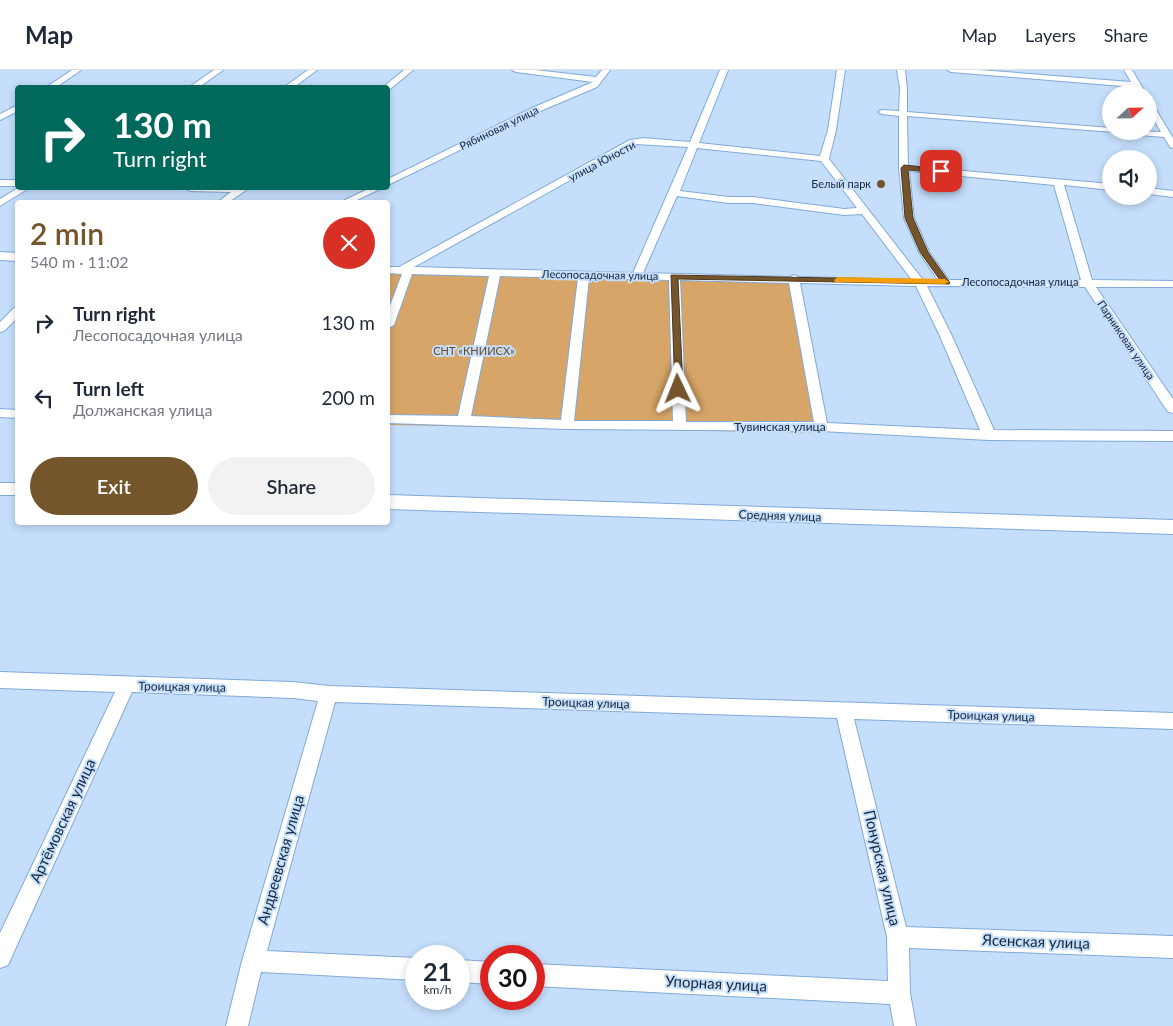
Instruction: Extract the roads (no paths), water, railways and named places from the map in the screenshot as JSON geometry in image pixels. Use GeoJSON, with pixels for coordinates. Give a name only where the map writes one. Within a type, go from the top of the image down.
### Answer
{"type":"FeatureCollection","features":[{"type":"Feature","properties":{"kind":"street"},"geometry":{"type":"LineString","coordinates":[[54,85],[77,70]]}},
{"type":"Feature","properties":{"kind":"street"},"geometry":{"type":"LineString","coordinates":[[196,85],[219,70]]}},
{"type":"Feature","properties":{"kind":"street"},"geometry":{"type":"LineString","coordinates":[[290,85],[313,70]]}},
{"type":"Feature","properties":{"kind":"street"},"geometry":{"type":"LineString","coordinates":[[390,85],[409,70]]}},
{"type":"Feature","properties":{"kind":"street"},"geometry":{"type":"LineString","coordinates":[[516,70],[598,80]]}},
{"type":"Feature","properties":{"kind":"street","name":"Рябиновая улица"},"geometry":{"type":"LineString","coordinates":[[390,181],[535,110],[594,85],[606,70]]}},
{"type":"Feature","properties":{"kind":"street"},"geometry":{"type":"LineString","coordinates":[[637,275],[674,193],[724,70]]}},
{"type":"Feature","properties":{"kind":"street"},"geometry":{"type":"LineString","coordinates":[[841,70],[832,130],[824,159],[920,283],[945,334],[989,435]]}},
{"type":"Feature","properties":{"kind":"street"},"geometry":{"type":"LineString","coordinates":[[901,70],[902,85],[905,90],[903,112],[904,168],[909,218],[924,252],[946,283]]}},
{"type":"Feature","properties":{"kind":"street"},"geometry":{"type":"LineString","coordinates":[[951,70],[1137,85]]}},
{"type":"Feature","properties":{"kind":"street"},"geometry":{"type":"LineString","coordinates":[[1128,70],[1137,85]]}},
{"type":"Feature","properties":{"kind":"street"},"geometry":{"type":"LineString","coordinates":[[0,118],[15,109]]}},
{"type":"Feature","properties":{"kind":"street"},"geometry":{"type":"LineString","coordinates":[[882,112],[903,112],[1102,129]]}},
{"type":"Feature","properties":{"kind":"street"},"geometry":{"type":"LineString","coordinates":[[1158,120],[1173,145]]}},
{"type":"Feature","properties":{"kind":"street"},"geometry":{"type":"LineString","coordinates":[[1158,134],[1167,135]]}},
{"type":"Feature","properties":{"kind":"street","name":"улица Юности"},"geometry":{"type":"LineString","coordinates":[[404,271],[634,142],[644,141],[693,145],[824,159]]}},
{"type":"Feature","properties":{"kind":"street"},"geometry":{"type":"LineString","coordinates":[[904,168],[1102,186]]}},
{"type":"Feature","properties":{"kind":"street","name":"Парниковая улица"},"geometry":{"type":"LineString","coordinates":[[1058,182],[1087,282],[1173,410]]}},
{"type":"Feature","properties":{"kind":"street"},"geometry":{"type":"LineString","coordinates":[[0,183],[15,183]]}},
{"type":"Feature","properties":{"kind":"street"},"geometry":{"type":"LineString","coordinates":[[0,203],[21,190]]}},
{"type":"Feature","properties":{"kind":"street"},"geometry":{"type":"LineString","coordinates":[[226,200],[241,190]]}},
{"type":"Feature","properties":{"kind":"street"},"geometry":{"type":"LineString","coordinates":[[350,200],[373,190]]}},
{"type":"Feature","properties":{"kind":"street"},"geometry":{"type":"LineString","coordinates":[[1157,192],[1173,194]]}},
{"type":"Feature","properties":{"kind":"street"},"geometry":{"type":"LineString","coordinates":[[674,193],[844,212],[863,211]]}},
{"type":"Feature","properties":{"kind":"street"},"geometry":{"type":"LineString","coordinates":[[0,256],[15,257]]}},
{"type":"Feature","properties":{"kind":"street","name":"Лесопосадочная улица"},"geometry":{"type":"LineString","coordinates":[[390,270],[794,278],[920,283],[1087,282],[1173,284]]}},
{"type":"Feature","properties":{"kind":"street"},"geometry":{"type":"LineString","coordinates":[[390,319],[404,271]]}},
{"type":"Feature","properties":{"kind":"street"},"geometry":{"type":"LineString","coordinates":[[464,420],[495,273]]}},
{"type":"Feature","properties":{"kind":"street"},"geometry":{"type":"LineString","coordinates":[[567,425],[584,275]]}},
{"type":"Feature","properties":{"kind":"street"},"geometry":{"type":"LineString","coordinates":[[674,276],[680,427]]}},
{"type":"Feature","properties":{"kind":"street"},"geometry":{"type":"LineString","coordinates":[[794,278],[821,427]]}},
{"type":"Feature","properties":{"kind":"street"},"geometry":{"type":"LineString","coordinates":[[0,329],[15,313]]}},
{"type":"Feature","properties":{"kind":"street"},"geometry":{"type":"LineString","coordinates":[[0,413],[15,414]]}},
{"type":"Feature","properties":{"kind":"street","name":"Тувинская улица"},"geometry":{"type":"LineString","coordinates":[[390,419],[464,420],[567,425],[821,427],[989,435],[1173,436]]}},
{"type":"Feature","properties":{"kind":"street","name":"Средняя улица"},"geometry":{"type":"LineString","coordinates":[[390,502],[1173,528]]}},
{"type":"Feature","properties":{"kind":"street","name":"Троицкая улица"},"geometry":{"type":"LineString","coordinates":[[0,680],[126,686],[293,690],[328,694],[844,712],[1173,721]]}},
{"type":"Feature","properties":{"kind":"street","name":"Артёмовская улица"},"geometry":{"type":"LineString","coordinates":[[0,957],[126,686]]}},
{"type":"Feature","properties":{"kind":"street","name":"Андреевская улица"},"geometry":{"type":"LineString","coordinates":[[237,1026],[253,961],[328,694]]}},
{"type":"Feature","properties":{"kind":"street","name":"Понурская улица"},"geometry":{"type":"LineString","coordinates":[[844,712],[898,937],[899,993],[905,1026]]}},
{"type":"Feature","properties":{"kind":"street","name":"Ясенская улица"},"geometry":{"type":"LineString","coordinates":[[898,937],[1173,947]]}},
{"type":"Feature","properties":{"kind":"street"},"geometry":{"type":"LineString","coordinates":[[253,961],[405,968]]}},
{"type":"Feature","properties":{"kind":"street","name":"Упорная улица"},"geometry":{"type":"LineString","coordinates":[[545,976],[899,993]]}},
{"type":"Feature","properties":{"kind":"place","name":"Белый парк"},"geometry":{"type":"Point","coordinates":[881,184]}},
{"type":"Feature","properties":{"kind":"park label","name":"СНТ «КНИИСХ»"},"geometry":{"type":"Point","coordinates":[474,351]}}]}
